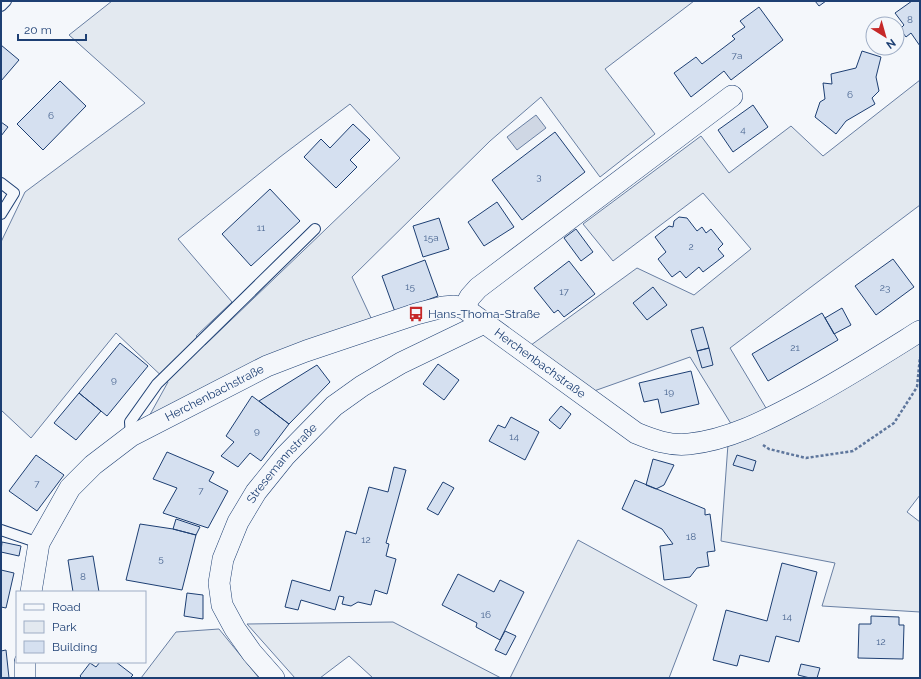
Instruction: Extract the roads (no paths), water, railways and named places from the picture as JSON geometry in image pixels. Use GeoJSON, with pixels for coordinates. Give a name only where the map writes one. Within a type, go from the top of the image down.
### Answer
{"type":"FeatureCollection","features":[{"type":"Feature","properties":{"kind":"street"},"geometry":{"type":"LineString","coordinates":[[464,308],[470,297],[478,288],[732,96]]}},
{"type":"Feature","properties":{"kind":"street","name":"Herchenbachstraße"},"geometry":{"type":"LineString","coordinates":[[30,591],[39,543],[70,488],[93,465],[131,436],[267,366],[306,351],[416,314],[443,307],[454,306],[464,308],[636,433],[656,441],[688,444],[725,435],[770,418],[830,386],[920,332]]}},
{"type":"Feature","properties":{"kind":"street","name":"Stresemannstraße"},"geometry":{"type":"LineString","coordinates":[[274,678],[252,653],[235,629],[222,605],[219,583],[223,559],[238,522],[256,492],[285,456],[334,406],[362,386],[401,363],[484,323]]}},
{"type":"Feature","properties":{"kind":"street"},"geometry":{"type":"LineString","coordinates":[[25,663],[25,678]]}},
{"type":"Feature","properties":{"kind":"lane"},"geometry":{"type":"LineString","coordinates":[[1,6],[6,1]]}},
{"type":"Feature","properties":{"kind":"lane"},"geometry":{"type":"LineString","coordinates":[[1,183],[14,193],[1,214]]}},
{"type":"Feature","properties":{"kind":"lane"},"geometry":{"type":"LineString","coordinates":[[131,436],[130,422],[157,384],[315,229]]}},
{"type":"Feature","properties":{"kind":"lane"},"geometry":{"type":"LineString","coordinates":[[1,530],[39,543]]}},
{"type":"Feature","properties":{"kind":"place","name":"Hans-Thoma-Straße"},"geometry":{"type":"Point","coordinates":[416,314]}}]}
